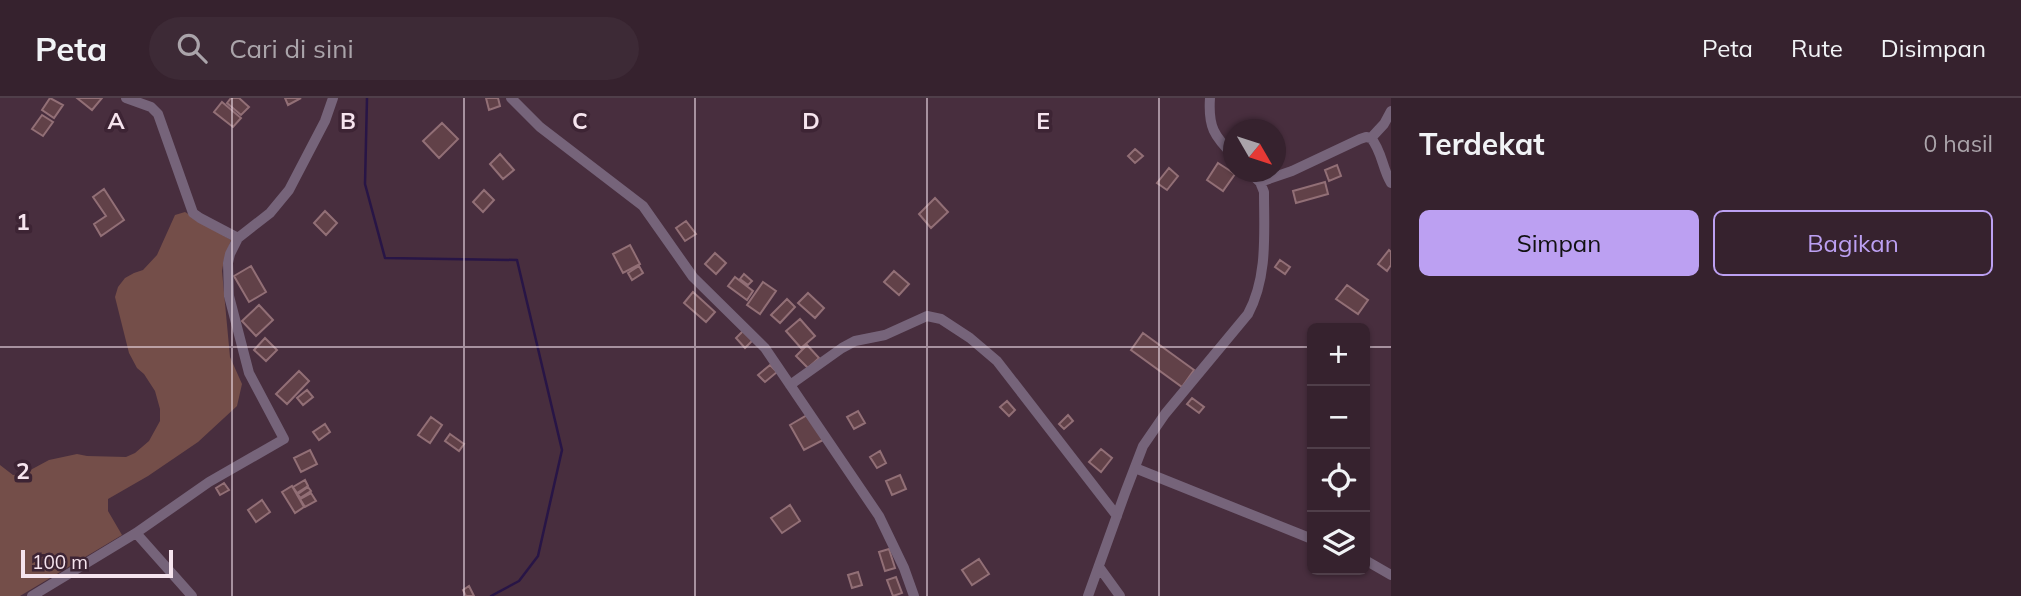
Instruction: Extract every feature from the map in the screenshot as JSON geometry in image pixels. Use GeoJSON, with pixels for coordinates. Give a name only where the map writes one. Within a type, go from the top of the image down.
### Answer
{"type":"FeatureCollection","features":[{"type":"Feature","properties":{"kind":"street"},"geometry":{"type":"LineString","coordinates":[[126,98],[150,107],[158,114],[194,213],[238,238]]}},
{"type":"Feature","properties":{"kind":"street"},"geometry":{"type":"LineString","coordinates":[[32,596],[136,533],[209,482],[284,439],[249,373],[229,296],[227,273],[230,254],[238,238],[270,213],[289,190],[325,121],[333,98]]}},
{"type":"Feature","properties":{"kind":"street"},"geometry":{"type":"LineString","coordinates":[[511,98],[540,127],[643,206],[693,277],[765,348],[879,516],[914,596]]}},
{"type":"Feature","properties":{"kind":"street"},"geometry":{"type":"LineString","coordinates":[[1210,98],[1211,128],[1223,145]]}},
{"type":"Feature","properties":{"kind":"street"},"geometry":{"type":"LineString","coordinates":[[1371,138],[1384,124],[1391,111]]}},
{"type":"Feature","properties":{"kind":"street"},"geometry":{"type":"LineString","coordinates":[[1286,173],[1366,137],[1371,138],[1377,145],[1385,174],[1391,183]]}},
{"type":"Feature","properties":{"kind":"street"},"geometry":{"type":"LineString","coordinates":[[1088,596],[1143,446],[1154,428],[1255,302],[1262,275],[1263,253],[1264,192],[1260,182]]}},
{"type":"Feature","properties":{"kind":"street"},"geometry":{"type":"LineString","coordinates":[[790,385],[855,341],[885,335],[927,316],[941,319],[970,338],[997,361],[1117,516]]}},
{"type":"Feature","properties":{"kind":"street"},"geometry":{"type":"LineString","coordinates":[[1135,468],[1307,537]]}},
{"type":"Feature","properties":{"kind":"street"},"geometry":{"type":"LineString","coordinates":[[136,533],[192,596]]}},
{"type":"Feature","properties":{"kind":"street"},"geometry":{"type":"LineString","coordinates":[[1370,563],[1391,575]]}},
{"type":"Feature","properties":{"kind":"street"},"geometry":{"type":"LineString","coordinates":[[1099,568],[1120,596]]}},
{"type":"Feature","properties":{"kind":"shaded area"},"geometry":{"type":"Polygon","coordinates":[[[185,212],[231,240],[222,271],[230,357],[242,384],[237,406],[198,442],[108,499],[108,511],[122,535],[20,596],[0,596],[0,465],[13,475],[23,474],[49,460],[77,454],[126,457],[149,441],[160,421],[155,391],[129,353],[115,297],[125,278],[143,270],[157,255],[175,215],[185,212]]]}},
{"type":"Feature","properties":{"kind":"building"},"geometry":{"type":"Polygon","coordinates":[[[50,98],[63,105],[54,118],[42,110],[50,98]]]}},
{"type":"Feature","properties":{"kind":"building"},"geometry":{"type":"Polygon","coordinates":[[[77,98],[102,98],[92,110],[77,98]]]}},
{"type":"Feature","properties":{"kind":"building"},"geometry":{"type":"Polygon","coordinates":[[[231,98],[239,98],[249,107],[241,115],[227,103],[231,98]]]}},
{"type":"Feature","properties":{"kind":"building"},"geometry":{"type":"Polygon","coordinates":[[[285,98],[301,98],[288,105],[285,98]]]}},
{"type":"Feature","properties":{"kind":"building"},"geometry":{"type":"Polygon","coordinates":[[[486,98],[498,98],[500,106],[489,110],[486,98]]]}},
{"type":"Feature","properties":{"kind":"building"},"geometry":{"type":"Polygon","coordinates":[[[222,102],[241,118],[233,127],[214,112],[222,102]]]}},
{"type":"Feature","properties":{"kind":"building"},"geometry":{"type":"Polygon","coordinates":[[[42,115],[53,122],[43,136],[32,129],[42,115]]]}},
{"type":"Feature","properties":{"kind":"building"},"geometry":{"type":"Polygon","coordinates":[[[442,123],[458,139],[439,158],[423,141],[442,123]]]}},
{"type":"Feature","properties":{"kind":"building"},"geometry":{"type":"Polygon","coordinates":[[[1135,149],[1143,156],[1135,163],[1128,156],[1135,149]]]}},
{"type":"Feature","properties":{"kind":"building"},"geometry":{"type":"Polygon","coordinates":[[[500,154],[514,170],[503,179],[490,164],[500,154]]]}},
{"type":"Feature","properties":{"kind":"building"},"geometry":{"type":"Polygon","coordinates":[[[1218,163],[1223,166],[1223,182],[1229,182],[1223,191],[1207,180],[1218,163]]]}},
{"type":"Feature","properties":{"kind":"building"},"geometry":{"type":"Polygon","coordinates":[[[1337,165],[1341,176],[1329,181],[1325,170],[1337,165]]]}},
{"type":"Feature","properties":{"kind":"building"},"geometry":{"type":"Polygon","coordinates":[[[1169,168],[1178,176],[1167,190],[1157,183],[1169,168]]]}},
{"type":"Feature","properties":{"kind":"building"},"geometry":{"type":"Polygon","coordinates":[[[1325,182],[1328,194],[1296,203],[1293,191],[1325,182]]]}},
{"type":"Feature","properties":{"kind":"building"},"geometry":{"type":"Polygon","coordinates":[[[104,189],[124,220],[101,236],[94,224],[106,216],[93,197],[104,189]]]}},
{"type":"Feature","properties":{"kind":"building"},"geometry":{"type":"Polygon","coordinates":[[[484,190],[494,200],[483,212],[473,202],[484,190]]]}},
{"type":"Feature","properties":{"kind":"building"},"geometry":{"type":"Polygon","coordinates":[[[935,198],[948,212],[931,228],[919,214],[935,198]]]}},
{"type":"Feature","properties":{"kind":"building"},"geometry":{"type":"Polygon","coordinates":[[[325,211],[337,223],[326,235],[314,223],[325,211]]]}},
{"type":"Feature","properties":{"kind":"building"},"geometry":{"type":"Polygon","coordinates":[[[686,221],[696,234],[685,241],[676,228],[686,221]]]}},
{"type":"Feature","properties":{"kind":"building"},"geometry":{"type":"Polygon","coordinates":[[[630,245],[640,264],[623,273],[613,254],[630,245]]]}},
{"type":"Feature","properties":{"kind":"building"},"geometry":{"type":"Polygon","coordinates":[[[1389,250],[1391,265],[1387,271],[1378,264],[1389,250]]]}},
{"type":"Feature","properties":{"kind":"building"},"geometry":{"type":"Polygon","coordinates":[[[715,253],[726,263],[716,274],[705,264],[715,253]]]}},
{"type":"Feature","properties":{"kind":"building"},"geometry":{"type":"Polygon","coordinates":[[[1280,260],[1290,267],[1285,274],[1275,267],[1280,260]]]}},
{"type":"Feature","properties":{"kind":"building"},"geometry":{"type":"Polygon","coordinates":[[[251,266],[266,292],[249,302],[234,276],[251,266]]]}},
{"type":"Feature","properties":{"kind":"building"},"geometry":{"type":"Polygon","coordinates":[[[639,266],[643,273],[632,280],[628,273],[639,266]]]}},
{"type":"Feature","properties":{"kind":"building"},"geometry":{"type":"Polygon","coordinates":[[[894,271],[909,284],[899,295],[884,282],[894,271]]]}},
{"type":"Feature","properties":{"kind":"building"},"geometry":{"type":"Polygon","coordinates":[[[744,274],[752,281],[748,285],[740,279],[744,274]]]}},
{"type":"Feature","properties":{"kind":"building"},"geometry":{"type":"Polygon","coordinates":[[[735,277],[753,291],[747,300],[728,286],[735,277]]]}},
{"type":"Feature","properties":{"kind":"building"},"geometry":{"type":"Polygon","coordinates":[[[763,282],[776,291],[760,314],[747,305],[763,282]]]}},
{"type":"Feature","properties":{"kind":"building"},"geometry":{"type":"Polygon","coordinates":[[[1347,285],[1368,300],[1358,314],[1336,299],[1347,285]]]}},
{"type":"Feature","properties":{"kind":"building"},"geometry":{"type":"Polygon","coordinates":[[[693,292],[715,312],[706,322],[684,303],[693,292]]]}},
{"type":"Feature","properties":{"kind":"building"},"geometry":{"type":"Polygon","coordinates":[[[808,293],[824,308],[815,318],[798,303],[808,293]]]}},
{"type":"Feature","properties":{"kind":"building"},"geometry":{"type":"Polygon","coordinates":[[[787,299],[795,307],[780,323],[771,315],[787,299]]]}},
{"type":"Feature","properties":{"kind":"building"},"geometry":{"type":"Polygon","coordinates":[[[259,305],[273,320],[256,336],[242,321],[259,305]]]}},
{"type":"Feature","properties":{"kind":"building"},"geometry":{"type":"Polygon","coordinates":[[[800,319],[815,336],[801,348],[786,331],[800,319]]]}},
{"type":"Feature","properties":{"kind":"building"},"geometry":{"type":"Polygon","coordinates":[[[745,329],[754,339],[745,348],[736,338],[745,329]]]}},
{"type":"Feature","properties":{"kind":"building"},"geometry":{"type":"Polygon","coordinates":[[[1143,333],[1194,370],[1182,387],[1131,350],[1143,333]]]}},
{"type":"Feature","properties":{"kind":"building"},"geometry":{"type":"Polygon","coordinates":[[[265,338],[277,350],[266,361],[254,350],[265,338]]]}},
{"type":"Feature","properties":{"kind":"building"},"geometry":{"type":"Polygon","coordinates":[[[807,345],[819,358],[808,368],[796,356],[807,345]]]}},
{"type":"Feature","properties":{"kind":"building"},"geometry":{"type":"Polygon","coordinates":[[[770,365],[777,372],[765,382],[758,375],[770,365]]]}},
{"type":"Feature","properties":{"kind":"building"},"geometry":{"type":"Polygon","coordinates":[[[299,371],[309,381],[287,404],[276,394],[299,371]]]}},
{"type":"Feature","properties":{"kind":"building"},"geometry":{"type":"Polygon","coordinates":[[[307,390],[313,397],[303,405],[297,398],[307,390]]]}},
{"type":"Feature","properties":{"kind":"building"},"geometry":{"type":"Polygon","coordinates":[[[1192,398],[1204,407],[1199,413],[1187,404],[1192,398]]]}},
{"type":"Feature","properties":{"kind":"building"},"geometry":{"type":"Polygon","coordinates":[[[1007,401],[1015,410],[1009,416],[1000,407],[1007,401]]]}},
{"type":"Feature","properties":{"kind":"building"},"geometry":{"type":"Polygon","coordinates":[[[858,411],[865,423],[854,429],[847,417],[858,411]]]}},
{"type":"Feature","properties":{"kind":"building"},"geometry":{"type":"Polygon","coordinates":[[[809,414],[823,440],[804,450],[790,425],[809,414]]]}},
{"type":"Feature","properties":{"kind":"building"},"geometry":{"type":"Polygon","coordinates":[[[1068,415],[1073,421],[1064,429],[1059,424],[1068,415]]]}},
{"type":"Feature","properties":{"kind":"building"},"geometry":{"type":"Polygon","coordinates":[[[431,417],[442,425],[430,443],[418,435],[431,417]]]}},
{"type":"Feature","properties":{"kind":"building"},"geometry":{"type":"Polygon","coordinates":[[[325,424],[330,432],[319,440],[313,432],[325,424]]]}},
{"type":"Feature","properties":{"kind":"building"},"geometry":{"type":"Polygon","coordinates":[[[450,434],[464,444],[459,451],[445,441],[450,434]]]}},
{"type":"Feature","properties":{"kind":"building"},"geometry":{"type":"Polygon","coordinates":[[[1101,449],[1112,458],[1101,472],[1089,462],[1101,449]]]}},
{"type":"Feature","properties":{"kind":"building"},"geometry":{"type":"Polygon","coordinates":[[[310,450],[317,464],[301,472],[294,458],[310,450]]]}},
{"type":"Feature","properties":{"kind":"building"},"geometry":{"type":"Polygon","coordinates":[[[880,451],[886,463],[877,468],[870,457],[880,451]]]}},
{"type":"Feature","properties":{"kind":"building"},"geometry":{"type":"Polygon","coordinates":[[[900,475],[906,489],[892,495],[886,481],[900,475]]]}},
{"type":"Feature","properties":{"kind":"building"},"geometry":{"type":"Polygon","coordinates":[[[305,480],[308,486],[297,493],[293,487],[305,480]]]}},
{"type":"Feature","properties":{"kind":"building"},"geometry":{"type":"Polygon","coordinates":[[[224,483],[229,490],[220,495],[216,488],[224,483]]]}},
{"type":"Feature","properties":{"kind":"building"},"geometry":{"type":"Polygon","coordinates":[[[292,486],[304,507],[295,513],[282,492],[292,486]]]}},
{"type":"Feature","properties":{"kind":"building"},"geometry":{"type":"Polygon","coordinates":[[[308,487],[311,491],[300,498],[298,494],[308,487]]]}},
{"type":"Feature","properties":{"kind":"building"},"geometry":{"type":"Polygon","coordinates":[[[311,493],[316,501],[305,507],[300,499],[311,493]]]}},
{"type":"Feature","properties":{"kind":"building"},"geometry":{"type":"Polygon","coordinates":[[[262,500],[270,512],[256,522],[248,510],[262,500]]]}},
{"type":"Feature","properties":{"kind":"building"},"geometry":{"type":"Polygon","coordinates":[[[790,505],[800,521],[782,533],[771,518],[790,505]]]}},
{"type":"Feature","properties":{"kind":"building"},"geometry":{"type":"Polygon","coordinates":[[[889,549],[895,568],[885,571],[879,552],[889,549]]]}},
{"type":"Feature","properties":{"kind":"building"},"geometry":{"type":"Polygon","coordinates":[[[979,559],[989,574],[972,585],[962,570],[979,559]]]}},
{"type":"Feature","properties":{"kind":"building"},"geometry":{"type":"Polygon","coordinates":[[[858,572],[862,585],[852,588],[848,575],[858,572]]]}},
{"type":"Feature","properties":{"kind":"building"},"geometry":{"type":"Polygon","coordinates":[[[896,577],[902,593],[893,596],[887,580],[896,577]]]}},
{"type":"Feature","properties":{"kind":"building"},"geometry":{"type":"Polygon","coordinates":[[[469,586],[474,596],[466,596],[463,590],[469,586]]]}},
{"type":"Feature","properties":{"kind":"waterway"},"geometry":{"type":"LineString","coordinates":[[367,98],[365,184],[385,258],[517,260],[562,450],[538,556],[519,581],[491,596]]}}]}
